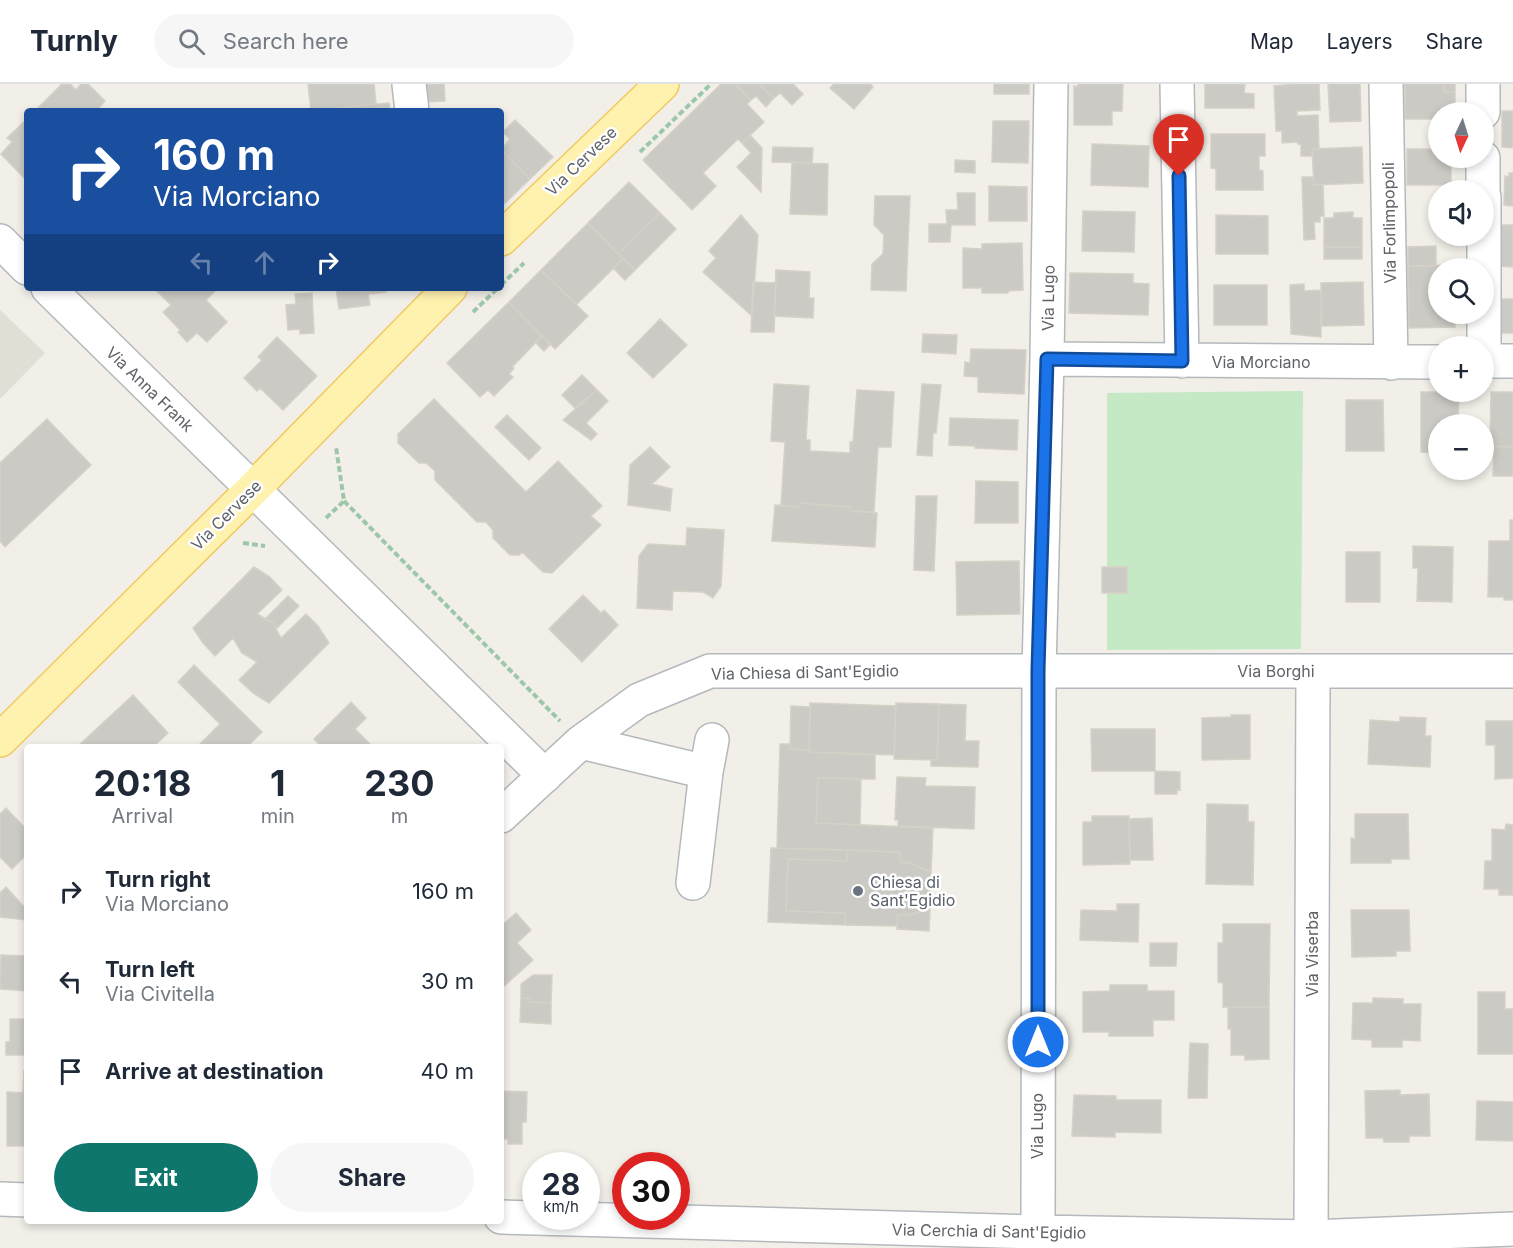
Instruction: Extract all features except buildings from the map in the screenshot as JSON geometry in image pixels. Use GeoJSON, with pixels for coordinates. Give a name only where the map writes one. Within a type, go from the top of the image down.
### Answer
{"type":"FeatureCollection","features":[{"type":"Feature","properties":{"kind":"main road","name":"Via Cervese"},"geometry":{"type":"LineString","coordinates":[[504,236],[662,84]]}},
{"type":"Feature","properties":{"kind":"main road","name":"Via Cervese"},"geometry":{"type":"LineString","coordinates":[[0,740],[253,489],[436,294]]}},
{"type":"Feature","properties":{"kind":"street"},"geometry":{"type":"LineString","coordinates":[[409,84],[412,108]]}},
{"type":"Feature","properties":{"kind":"street","name":"Via Lugo"},"geometry":{"type":"LineString","coordinates":[[1038,1232],[1038,670],[1047,359],[1051,84]]}},
{"type":"Feature","properties":{"kind":"street"},"geometry":{"type":"LineString","coordinates":[[1178,84],[1182,361]]}},
{"type":"Feature","properties":{"kind":"street","name":"Via Forlimpopoli"},"geometry":{"type":"LineString","coordinates":[[1386,84],[1391,363]]}},
{"type":"Feature","properties":{"kind":"street"},"geometry":{"type":"LineString","coordinates":[[1483,84],[1483,102]]}},
{"type":"Feature","properties":{"kind":"street"},"geometry":{"type":"LineString","coordinates":[[0,241],[24,265]]}},
{"type":"Feature","properties":{"kind":"street"},"geometry":{"type":"LineString","coordinates":[[1484,246],[1484,336]]}},
{"type":"Feature","properties":{"kind":"street","name":"Via Anna Frank"},"geometry":{"type":"LineString","coordinates":[[51,291],[253,489]]}},
{"type":"Feature","properties":{"kind":"street","name":"Via Morciano"},"geometry":{"type":"LineString","coordinates":[[1047,359],[1428,362]]}},
{"type":"Feature","properties":{"kind":"street"},"geometry":{"type":"LineString","coordinates":[[1494,361],[1513,361]]}},
{"type":"Feature","properties":{"kind":"street"},"geometry":{"type":"LineString","coordinates":[[253,489],[545,776]]}},
{"type":"Feature","properties":{"kind":"street","name":"Via Borghi"},"geometry":{"type":"LineString","coordinates":[[1038,670],[1513,671]]}},
{"type":"Feature","properties":{"kind":"street","name":"Via Chiesa di Sant'Egidio"},"geometry":{"type":"LineString","coordinates":[[504,813],[581,742],[639,700],[710,671],[1038,670]]}},
{"type":"Feature","properties":{"kind":"street","name":"Via Viserba"},"geometry":{"type":"LineString","coordinates":[[1311,1237],[1313,671]]}},
{"type":"Feature","properties":{"kind":"street"},"geometry":{"type":"LineString","coordinates":[[693,883],[712,740]]}},
{"type":"Feature","properties":{"kind":"street"},"geometry":{"type":"LineString","coordinates":[[581,742],[706,772]]}},
{"type":"Feature","properties":{"kind":"street"},"geometry":{"type":"LineString","coordinates":[[0,1199],[24,1200]]}},
{"type":"Feature","properties":{"kind":"street","name":"Via Cerchia di Sant'Egidio"},"geometry":{"type":"LineString","coordinates":[[504,1218],[579,1234],[1038,1232],[1311,1237],[1513,1229]]}},
{"type":"Feature","properties":{"kind":"path"},"geometry":{"type":"LineString","coordinates":[[344,501],[581,742]]}},
{"type":"Feature","properties":{"kind":"shaded area"},"geometry":{"type":"Polygon","coordinates":[[[0,310],[45,353],[0,399],[0,310]]]}},
{"type":"Feature","properties":{"kind":"green space"},"geometry":{"type":"Polygon","coordinates":[[[1303,391],[1301,649],[1107,650],[1107,393],[1303,391]]]}},
{"type":"Feature","properties":{"kind":"place","name":"Chiesa di Sant'Egidio"},"geometry":{"type":"Point","coordinates":[858,891]}},
{"type":"Feature","properties":{"kind":"route"},"geometry":{"type":"LineString","coordinates":[[1038,1042],[1038,670],[1047,359],[1182,361],[1179,176]]}}]}
